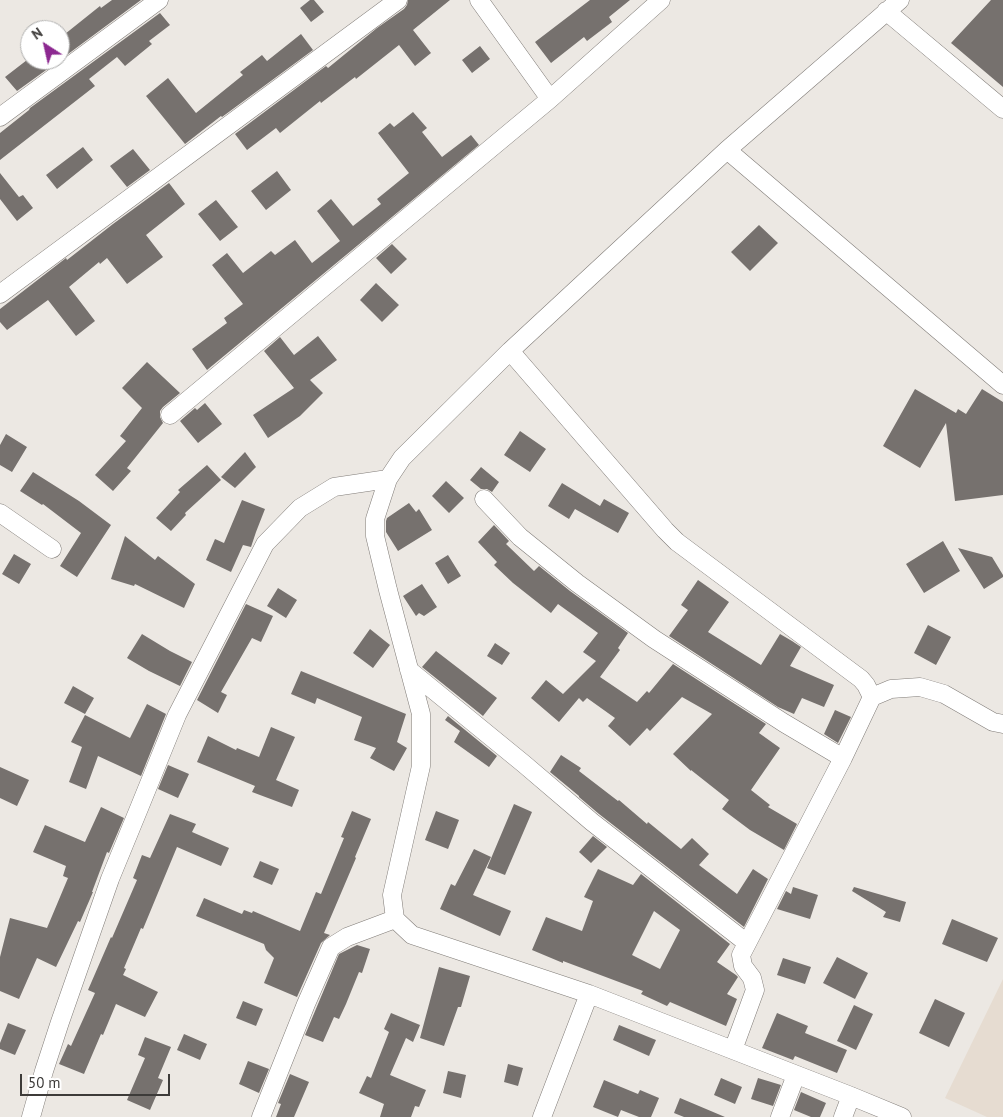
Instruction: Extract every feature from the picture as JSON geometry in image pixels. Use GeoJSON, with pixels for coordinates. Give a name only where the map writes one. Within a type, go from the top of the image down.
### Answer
{"type":"FeatureCollection","features":[{"type":"Feature","properties":{"kind":"street"},"geometry":{"type":"LineString","coordinates":[[0,117],[159,0]]}},
{"type":"Feature","properties":{"kind":"street"},"geometry":{"type":"LineString","coordinates":[[0,294],[398,0]]}},
{"type":"Feature","properties":{"kind":"street"},"geometry":{"type":"LineString","coordinates":[[479,0],[550,98]]}},
{"type":"Feature","properties":{"kind":"street"},"geometry":{"type":"LineString","coordinates":[[170,414],[550,98],[661,0]]}},
{"type":"Feature","properties":{"kind":"street"},"geometry":{"type":"LineString","coordinates":[[900,0],[728,150],[510,351],[402,458],[388,479],[375,519],[375,536],[422,714],[421,766],[392,896],[396,919],[412,935],[588,994],[902,1117]]}},
{"type":"Feature","properties":{"kind":"street"},"geometry":{"type":"LineString","coordinates":[[886,12],[1003,109]]}},
{"type":"Feature","properties":{"kind":"street"},"geometry":{"type":"LineString","coordinates":[[728,150],[1003,385]]}},
{"type":"Feature","properties":{"kind":"street"},"geometry":{"type":"LineString","coordinates":[[510,351],[677,542],[861,679],[866,684],[872,697]]}},
{"type":"Feature","properties":{"kind":"street"},"geometry":{"type":"LineString","coordinates":[[31,1117],[47,1062],[110,879],[177,715],[266,544],[300,508],[334,487],[388,479]]}},
{"type":"Feature","properties":{"kind":"street"},"geometry":{"type":"LineString","coordinates":[[484,499],[520,537],[577,583],[654,639],[784,723],[843,758]]}},
{"type":"Feature","properties":{"kind":"street"},"geometry":{"type":"LineString","coordinates":[[0,513],[52,549]]}},
{"type":"Feature","properties":{"kind":"street"},"geometry":{"type":"LineString","coordinates":[[410,670],[592,822],[747,944]]}},
{"type":"Feature","properties":{"kind":"street"},"geometry":{"type":"LineString","coordinates":[[733,1050],[755,990],[752,978],[743,966],[741,955],[843,758],[872,697],[891,689],[920,687],[944,694],[993,722],[1003,724]]}},
{"type":"Feature","properties":{"kind":"street"},"geometry":{"type":"LineString","coordinates":[[261,1117],[306,1004],[331,948],[347,937],[396,919]]}},
{"type":"Feature","properties":{"kind":"street"},"geometry":{"type":"LineString","coordinates":[[542,1117],[588,994]]}},
{"type":"Feature","properties":{"kind":"street"},"geometry":{"type":"LineString","coordinates":[[780,1117],[796,1075]]}},
{"type":"Feature","properties":{"kind":"street"},"geometry":{"type":"LineString","coordinates":[[843,1117],[851,1096]]}},
{"type":"Feature","properties":{"kind":"shaded area"},"geometry":{"type":"Polygon","coordinates":[[[1003,979],[1003,1117],[987,1117],[945,1098],[1003,979]]]}},
{"type":"Feature","properties":{"kind":"building"},"geometry":{"type":"Polygon","coordinates":[[[112,0],[141,0],[70,53],[70,30],[100,6],[101,8],[112,0]]]}},
{"type":"Feature","properties":{"kind":"building"},"geometry":{"type":"Polygon","coordinates":[[[310,0],[314,0],[324,12],[311,22],[300,8],[310,0]]]}},
{"type":"Feature","properties":{"kind":"building"},"geometry":{"type":"Polygon","coordinates":[[[408,0],[450,0],[413,30],[431,53],[415,66],[399,45],[356,79],[355,77],[321,103],[320,101],[280,133],[276,128],[247,150],[235,134],[326,66],[328,68],[377,28],[404,9],[408,0]]]}},
{"type":"Feature","properties":{"kind":"building"},"geometry":{"type":"Polygon","coordinates":[[[590,0],[630,0],[609,17],[612,22],[587,41],[584,37],[551,63],[535,42],[590,0]]]}},
{"type":"Feature","properties":{"kind":"building"},"geometry":{"type":"Polygon","coordinates":[[[991,0],[1003,0],[1003,87],[951,43],[991,0]]]}},
{"type":"Feature","properties":{"kind":"building"},"geometry":{"type":"Polygon","coordinates":[[[160,13],[170,25],[149,41],[152,44],[125,66],[117,57],[89,79],[95,86],[0,160],[0,133],[30,108],[160,13]]]}},
{"type":"Feature","properties":{"kind":"building"},"geometry":{"type":"Polygon","coordinates":[[[301,34],[313,50],[185,144],[146,96],[168,78],[196,113],[243,75],[240,72],[262,55],[267,61],[301,34]]]}},
{"type":"Feature","properties":{"kind":"building"},"geometry":{"type":"Polygon","coordinates":[[[480,46],[490,59],[472,73],[462,60],[480,46]]]}},
{"type":"Feature","properties":{"kind":"building"},"geometry":{"type":"Polygon","coordinates":[[[20,65],[20,70],[46,70],[17,91],[5,77],[20,65]]]}},
{"type":"Feature","properties":{"kind":"building"},"geometry":{"type":"Polygon","coordinates":[[[413,112],[427,128],[422,132],[442,157],[471,135],[479,145],[207,370],[192,349],[227,323],[224,318],[243,304],[212,265],[227,253],[243,273],[271,251],[275,255],[295,240],[312,263],[340,241],[317,211],[331,199],[353,226],[381,204],[377,199],[409,173],[378,133],[390,123],[394,127],[413,112]]]}},
{"type":"Feature","properties":{"kind":"building"},"geometry":{"type":"Polygon","coordinates":[[[83,147],[93,160],[57,189],[46,175],[83,147]]]}},
{"type":"Feature","properties":{"kind":"building"},"geometry":{"type":"Polygon","coordinates":[[[133,149],[150,170],[127,187],[110,166],[133,149]]]}},
{"type":"Feature","properties":{"kind":"building"},"geometry":{"type":"Polygon","coordinates":[[[277,171],[291,190],[266,210],[251,191],[277,171]]]}},
{"type":"Feature","properties":{"kind":"building"},"geometry":{"type":"Polygon","coordinates":[[[0,173],[19,197],[23,195],[33,208],[17,221],[0,199],[0,173]]]}},
{"type":"Feature","properties":{"kind":"building"},"geometry":{"type":"Polygon","coordinates":[[[169,183],[185,204],[146,235],[163,257],[127,284],[107,258],[100,264],[99,262],[69,287],[95,321],[76,336],[48,300],[7,330],[0,322],[0,309],[169,183]]]}},
{"type":"Feature","properties":{"kind":"building"},"geometry":{"type":"Polygon","coordinates":[[[216,200],[238,227],[220,241],[198,214],[216,200]]]}},
{"type":"Feature","properties":{"kind":"building"},"geometry":{"type":"Polygon","coordinates":[[[759,225],[778,243],[750,271],[731,252],[759,225]]]}},
{"type":"Feature","properties":{"kind":"building"},"geometry":{"type":"Polygon","coordinates":[[[392,244],[407,259],[391,274],[376,258],[392,244]]]}},
{"type":"Feature","properties":{"kind":"building"},"geometry":{"type":"Polygon","coordinates":[[[376,283],[399,305],[382,322],[360,300],[376,283]]]}},
{"type":"Feature","properties":{"kind":"building"},"geometry":{"type":"Polygon","coordinates":[[[318,336],[337,360],[310,380],[323,393],[300,416],[268,438],[253,415],[294,388],[264,351],[280,337],[294,355],[318,336]]]}},
{"type":"Feature","properties":{"kind":"building"},"geometry":{"type":"Polygon","coordinates":[[[147,362],[180,393],[160,411],[163,423],[127,468],[131,471],[113,491],[95,475],[126,441],[120,436],[142,408],[122,388],[147,362]]]}},
{"type":"Feature","properties":{"kind":"building"},"geometry":{"type":"Polygon","coordinates":[[[915,389],[956,413],[958,409],[966,414],[982,389],[1003,402],[1003,495],[955,501],[946,423],[920,468],[883,446],[915,389]]]}},
{"type":"Feature","properties":{"kind":"building"},"geometry":{"type":"Polygon","coordinates":[[[205,403],[222,424],[198,443],[180,421],[195,408],[197,410],[205,403]]]}},
{"type":"Feature","properties":{"kind":"building"},"geometry":{"type":"Polygon","coordinates":[[[520,431],[546,449],[530,472],[504,455],[520,431]]]}},
{"type":"Feature","properties":{"kind":"building"},"geometry":{"type":"Polygon","coordinates":[[[6,434],[27,447],[12,472],[0,465],[0,445],[6,434]]]}},
{"type":"Feature","properties":{"kind":"building"},"geometry":{"type":"Polygon","coordinates":[[[245,452],[256,467],[235,488],[221,477],[245,452]]]}},
{"type":"Feature","properties":{"kind":"building"},"geometry":{"type":"Polygon","coordinates":[[[207,465],[221,480],[185,513],[186,515],[171,531],[156,518],[180,492],[178,490],[207,465]]]}},
{"type":"Feature","properties":{"kind":"building"},"geometry":{"type":"Polygon","coordinates":[[[481,467],[499,482],[492,492],[487,489],[481,489],[470,480],[481,467]]]}},
{"type":"Feature","properties":{"kind":"building"},"geometry":{"type":"Polygon","coordinates":[[[33,472],[79,501],[111,525],[77,577],[60,566],[81,533],[43,504],[20,491],[33,472]]]}},
{"type":"Feature","properties":{"kind":"building"},"geometry":{"type":"Polygon","coordinates":[[[446,481],[464,498],[449,513],[432,496],[446,481]]]}},
{"type":"Feature","properties":{"kind":"building"},"geometry":{"type":"Polygon","coordinates":[[[562,483],[600,506],[604,499],[629,513],[618,533],[575,509],[569,519],[548,506],[562,483]]]}},
{"type":"Feature","properties":{"kind":"building"},"geometry":{"type":"Polygon","coordinates":[[[242,500],[265,509],[251,547],[243,545],[231,572],[206,560],[215,539],[224,543],[242,500]]]}},
{"type":"Feature","properties":{"kind":"building"},"geometry":{"type":"Polygon","coordinates":[[[409,503],[416,512],[419,509],[432,530],[398,551],[386,532],[386,521],[387,518],[409,503]]]}},
{"type":"Feature","properties":{"kind":"building"},"geometry":{"type":"Polygon","coordinates":[[[494,525],[509,541],[506,544],[534,571],[539,566],[628,633],[618,648],[620,650],[600,677],[637,702],[647,691],[649,693],[673,664],[766,724],[759,733],[780,748],[751,790],[770,805],[768,807],[797,824],[784,850],[750,830],[722,809],[729,800],[691,771],[673,754],[712,714],[682,697],[650,731],[647,728],[630,746],[608,726],[615,718],[587,698],[583,702],[579,698],[559,722],[531,698],[546,680],[563,694],[596,661],[583,652],[598,633],[558,604],[551,613],[513,583],[494,565],[497,562],[478,542],[494,525]]]}},
{"type":"Feature","properties":{"kind":"building"},"geometry":{"type":"Polygon","coordinates":[[[125,536],[155,560],[158,556],[195,584],[184,608],[135,584],[134,586],[111,579],[125,536]]]}},
{"type":"Feature","properties":{"kind":"building"},"geometry":{"type":"Polygon","coordinates":[[[943,541],[960,571],[924,593],[906,564],[943,541]]]}},
{"type":"Feature","properties":{"kind":"building"},"geometry":{"type":"Polygon","coordinates":[[[958,548],[992,557],[1003,577],[984,589],[958,548]]]}},
{"type":"Feature","properties":{"kind":"building"},"geometry":{"type":"Polygon","coordinates":[[[14,554],[31,564],[19,584],[2,574],[14,554]]]}},
{"type":"Feature","properties":{"kind":"building"},"geometry":{"type":"Polygon","coordinates":[[[448,555],[461,576],[448,584],[435,563],[448,555]]]}},
{"type":"Feature","properties":{"kind":"building"},"geometry":{"type":"Polygon","coordinates":[[[698,580],[729,602],[708,632],[761,665],[780,634],[792,641],[801,647],[790,666],[834,685],[824,707],[802,698],[794,714],[778,707],[669,636],[688,610],[681,605],[698,580]]]}},
{"type":"Feature","properties":{"kind":"building"},"geometry":{"type":"Polygon","coordinates":[[[422,584],[437,607],[424,616],[419,613],[416,616],[403,596],[422,584]]]}},
{"type":"Feature","properties":{"kind":"building"},"geometry":{"type":"Polygon","coordinates":[[[278,588],[297,600],[286,618],[267,606],[278,588]]]}},
{"type":"Feature","properties":{"kind":"building"},"geometry":{"type":"Polygon","coordinates":[[[246,604],[273,616],[261,642],[252,638],[221,692],[227,695],[218,713],[197,700],[246,604]]]}},
{"type":"Feature","properties":{"kind":"building"},"geometry":{"type":"Polygon","coordinates":[[[928,625],[951,637],[936,665],[914,653],[928,625]]]}},
{"type":"Feature","properties":{"kind":"building"},"geometry":{"type":"Polygon","coordinates":[[[370,629],[390,645],[373,668],[353,653],[370,629]]]}},
{"type":"Feature","properties":{"kind":"building"},"geometry":{"type":"Polygon","coordinates":[[[142,634],[192,662],[180,686],[127,658],[142,634]]]}},
{"type":"Feature","properties":{"kind":"building"},"geometry":{"type":"Polygon","coordinates":[[[495,643],[510,653],[502,665],[487,656],[495,643]]]}},
{"type":"Feature","properties":{"kind":"building"},"geometry":{"type":"Polygon","coordinates":[[[436,651],[497,698],[483,716],[422,667],[436,651]]]}},
{"type":"Feature","properties":{"kind":"building"},"geometry":{"type":"Polygon","coordinates":[[[301,671],[406,714],[397,742],[407,748],[394,771],[370,758],[376,748],[354,740],[362,717],[317,698],[315,704],[291,694],[301,671]]]}},
{"type":"Feature","properties":{"kind":"building"},"geometry":{"type":"Polygon","coordinates":[[[73,686],[94,698],[85,714],[64,703],[73,686]]]}},
{"type":"Feature","properties":{"kind":"building"},"geometry":{"type":"Polygon","coordinates":[[[147,704],[166,714],[141,776],[98,756],[86,789],[69,782],[82,747],[71,742],[85,715],[130,738],[147,704]]]}},
{"type":"Feature","properties":{"kind":"building"},"geometry":{"type":"Polygon","coordinates":[[[835,710],[851,717],[838,743],[824,734],[835,710]]]}},
{"type":"Feature","properties":{"kind":"building"},"geometry":{"type":"Polygon","coordinates":[[[448,716],[497,756],[489,767],[454,742],[460,731],[445,720],[448,716]]]}},
{"type":"Feature","properties":{"kind":"building"},"geometry":{"type":"Polygon","coordinates":[[[271,727],[295,737],[276,780],[299,790],[292,807],[252,792],[255,786],[197,762],[208,736],[236,750],[237,748],[259,757],[271,727]]]}},
{"type":"Feature","properties":{"kind":"building"},"geometry":{"type":"Polygon","coordinates":[[[561,755],[581,768],[579,771],[681,849],[692,838],[709,854],[699,865],[737,894],[753,869],[768,879],[744,927],[599,814],[550,772],[561,755]]]}},
{"type":"Feature","properties":{"kind":"building"},"geometry":{"type":"Polygon","coordinates":[[[168,765],[189,774],[178,798],[158,789],[168,765]]]}},
{"type":"Feature","properties":{"kind":"building"},"geometry":{"type":"Polygon","coordinates":[[[0,767],[29,780],[17,806],[0,798],[0,767]]]}},
{"type":"Feature","properties":{"kind":"building"},"geometry":{"type":"Polygon","coordinates":[[[514,804],[532,812],[505,875],[487,868],[514,804]]]}},
{"type":"Feature","properties":{"kind":"building"},"geometry":{"type":"Polygon","coordinates":[[[101,807],[124,818],[109,853],[107,852],[80,922],[78,921],[56,967],[37,958],[19,999],[0,991],[0,957],[10,918],[47,928],[68,878],[63,876],[66,866],[33,852],[45,825],[85,842],[101,807]]]}},
{"type":"Feature","properties":{"kind":"building"},"geometry":{"type":"Polygon","coordinates":[[[352,811],[371,819],[324,933],[330,935],[321,943],[297,997],[264,983],[274,958],[266,950],[264,944],[196,916],[204,898],[242,914],[244,910],[252,913],[253,911],[300,931],[316,892],[321,894],[344,838],[341,837],[352,811]]]}},
{"type":"Feature","properties":{"kind":"building"},"geometry":{"type":"Polygon","coordinates":[[[436,811],[459,820],[448,849],[425,840],[436,811]]]}},
{"type":"Feature","properties":{"kind":"building"},"geometry":{"type":"Polygon","coordinates":[[[170,814],[196,824],[192,832],[229,848],[221,866],[177,847],[143,929],[141,928],[124,968],[126,969],[123,975],[158,992],[145,1017],[116,1004],[84,1074],[59,1064],[68,1044],[71,1046],[95,993],[88,990],[137,880],[133,878],[142,855],[150,858],[170,814]]]}},
{"type":"Feature","properties":{"kind":"building"},"geometry":{"type":"Polygon","coordinates":[[[593,836],[607,847],[591,863],[579,852],[593,836]]]}},
{"type":"Feature","properties":{"kind":"building"},"geometry":{"type":"Polygon","coordinates":[[[474,849],[491,857],[473,895],[511,911],[500,936],[440,909],[451,884],[455,886],[474,849]]]}},
{"type":"Feature","properties":{"kind":"building"},"geometry":{"type":"Polygon","coordinates":[[[260,861],[279,869],[272,885],[253,877],[260,861]]]}},
{"type":"Feature","properties":{"kind":"building"},"geometry":{"type":"Polygon","coordinates":[[[598,869],[633,885],[641,874],[730,944],[717,962],[738,977],[727,994],[737,999],[726,1026],[670,1002],[667,1006],[641,994],[643,991],[532,950],[546,917],[582,931],[593,901],[584,897],[598,869]],[[654,911],[632,955],[660,969],[680,930],[654,911]]]}},
{"type":"Feature","properties":{"kind":"building"},"geometry":{"type":"Polygon","coordinates":[[[793,887],[818,895],[810,919],[777,909],[786,891],[791,894],[793,887]]]}},
{"type":"Feature","properties":{"kind":"building"},"geometry":{"type":"Polygon","coordinates":[[[854,887],[906,902],[900,922],[883,917],[886,912],[852,891],[854,887]]]}},
{"type":"Feature","properties":{"kind":"building"},"geometry":{"type":"Polygon","coordinates":[[[952,919],[998,938],[987,962],[942,944],[952,919]]]}},
{"type":"Feature","properties":{"kind":"building"},"geometry":{"type":"Polygon","coordinates":[[[357,945],[370,949],[362,973],[359,972],[339,1019],[334,1017],[323,1042],[305,1035],[339,954],[357,945]]]}},
{"type":"Feature","properties":{"kind":"building"},"geometry":{"type":"Polygon","coordinates":[[[837,957],[868,973],[855,999],[823,983],[837,957]]]}},
{"type":"Feature","properties":{"kind":"building"},"geometry":{"type":"Polygon","coordinates":[[[783,958],[811,967],[805,984],[777,975],[783,958]]]}},
{"type":"Feature","properties":{"kind":"building"},"geometry":{"type":"Polygon","coordinates":[[[439,967],[470,976],[461,1007],[458,1007],[444,1046],[420,1038],[439,967]]]}},
{"type":"Feature","properties":{"kind":"building"},"geometry":{"type":"Polygon","coordinates":[[[935,999],[965,1013],[949,1047],[919,1033],[935,999]]]}},
{"type":"Feature","properties":{"kind":"building"},"geometry":{"type":"Polygon","coordinates":[[[243,1001],[263,1009],[256,1026],[236,1018],[243,1001]]]}},
{"type":"Feature","properties":{"kind":"building"},"geometry":{"type":"Polygon","coordinates":[[[854,1005],[873,1014],[856,1050],[837,1041],[854,1005]]]}},
{"type":"Feature","properties":{"kind":"building"},"geometry":{"type":"Polygon","coordinates":[[[391,1013],[420,1025],[413,1042],[406,1038],[390,1075],[426,1090],[419,1107],[415,1106],[411,1117],[380,1117],[384,1104],[359,1093],[367,1076],[371,1078],[389,1032],[384,1029],[391,1013]]]}},
{"type":"Feature","properties":{"kind":"building"},"geometry":{"type":"Polygon","coordinates":[[[777,1013],[808,1026],[805,1033],[847,1050],[837,1073],[795,1056],[793,1060],[762,1048],[777,1013]]]}},
{"type":"Feature","properties":{"kind":"building"},"geometry":{"type":"Polygon","coordinates":[[[8,1023],[26,1030],[15,1055],[0,1049],[0,1043],[8,1023]]]}},
{"type":"Feature","properties":{"kind":"building"},"geometry":{"type":"Polygon","coordinates":[[[619,1025],[656,1040],[649,1056],[613,1040],[619,1025]]]}},
{"type":"Feature","properties":{"kind":"building"},"geometry":{"type":"Polygon","coordinates":[[[184,1034],[207,1044],[200,1060],[177,1050],[184,1034]]]}},
{"type":"Feature","properties":{"kind":"building"},"geometry":{"type":"Polygon","coordinates":[[[145,1037],[171,1047],[158,1078],[163,1080],[150,1110],[127,1100],[145,1058],[138,1055],[145,1037]]]}},
{"type":"Feature","properties":{"kind":"building"},"geometry":{"type":"Polygon","coordinates":[[[248,1061],[269,1069],[259,1093],[239,1084],[248,1061]]]}},
{"type":"Feature","properties":{"kind":"building"},"geometry":{"type":"Polygon","coordinates":[[[508,1064],[523,1068],[518,1086],[504,1082],[508,1064]]]}},
{"type":"Feature","properties":{"kind":"building"},"geometry":{"type":"Polygon","coordinates":[[[448,1071],[466,1075],[461,1098],[443,1093],[448,1071]]]}},
{"type":"Feature","properties":{"kind":"building"},"geometry":{"type":"Polygon","coordinates":[[[290,1074],[309,1082],[294,1117],[276,1117],[281,1104],[278,1103],[290,1074]]]}},
{"type":"Feature","properties":{"kind":"building"},"geometry":{"type":"Polygon","coordinates":[[[721,1078],[742,1087],[735,1104],[714,1095],[721,1078]]]}},
{"type":"Feature","properties":{"kind":"building"},"geometry":{"type":"Polygon","coordinates":[[[758,1078],[781,1085],[773,1106],[751,1099],[758,1078]]]}},
{"type":"Feature","properties":{"kind":"building"},"geometry":{"type":"Polygon","coordinates":[[[604,1080],[638,1094],[640,1090],[659,1098],[651,1117],[639,1117],[621,1110],[618,1117],[593,1107],[604,1080]]]}},
{"type":"Feature","properties":{"kind":"building"},"geometry":{"type":"Polygon","coordinates":[[[801,1092],[826,1103],[820,1117],[811,1117],[794,1110],[801,1092]]]}},
{"type":"Feature","properties":{"kind":"building"},"geometry":{"type":"Polygon","coordinates":[[[680,1098],[725,1117],[684,1117],[674,1113],[680,1098]]]}}]}
